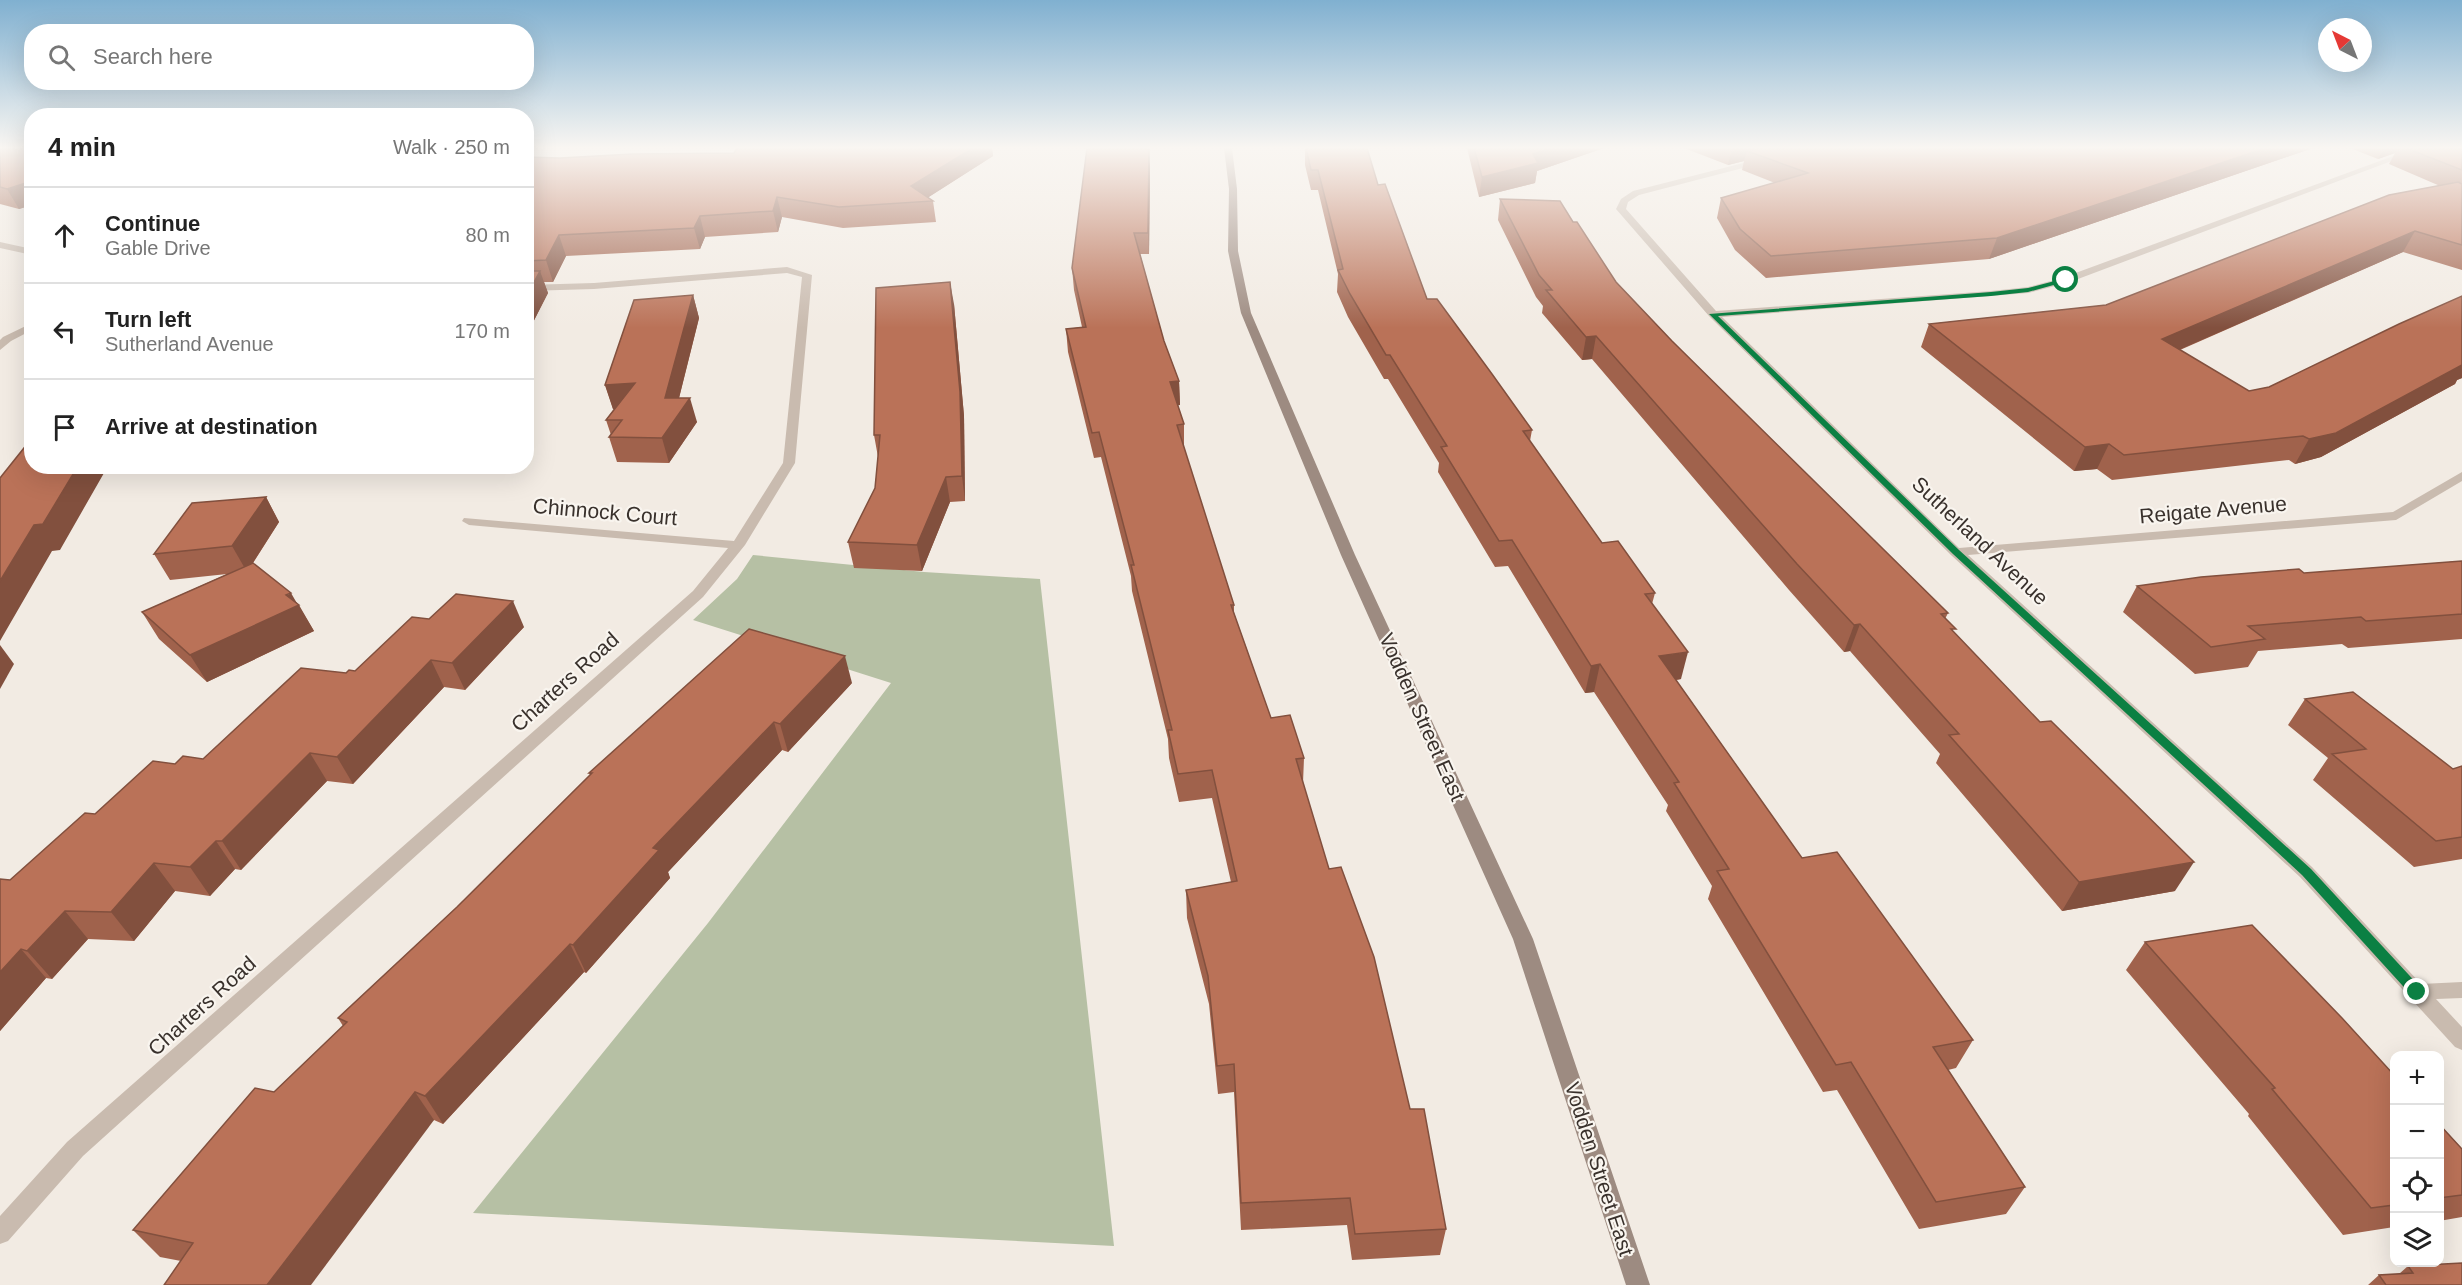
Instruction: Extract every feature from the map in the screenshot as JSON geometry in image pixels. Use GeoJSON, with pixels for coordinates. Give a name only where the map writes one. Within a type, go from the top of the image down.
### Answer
{"type":"FeatureCollection","features":[{"type":"Feature","properties":{"kind":"street","name":"Vodden Street East"},"geometry":{"type":"LineString","coordinates":[[1233,208],[1233,251],[1246,313],[1348,555],[1523,939],[1638,1285]]}},
{"type":"Feature","properties":{"kind":"street","name":"Sutherland Avenue"},"geometry":{"type":"LineString","coordinates":[[1622,208],[1713,314],[1956,552],[2306,872],[2462,1041]]}},
{"type":"Feature","properties":{"kind":"street"},"geometry":{"type":"LineString","coordinates":[[1713,314],[2028,290],[2066,280],[2260,208]]}},
{"type":"Feature","properties":{"kind":"street"},"geometry":{"type":"LineString","coordinates":[[0,245],[24,250]]}},
{"type":"Feature","properties":{"kind":"street","name":"Charters Road"},"geometry":{"type":"LineString","coordinates":[[0,1233],[75,1149],[698,594],[738,544],[789,462],[807,275],[788,270],[594,286],[534,288]]}},
{"type":"Feature","properties":{"kind":"street"},"geometry":{"type":"LineString","coordinates":[[0,347],[7,339],[24,330]]}},
{"type":"Feature","properties":{"kind":"street","name":"Reigate Avenue"},"geometry":{"type":"LineString","coordinates":[[1956,552],[2396,516],[2462,476]]}},
{"type":"Feature","properties":{"kind":"street","name":"Chinnock Court"},"geometry":{"type":"LineString","coordinates":[[469,521],[738,544]]}},
{"type":"Feature","properties":{"kind":"street"},"geometry":{"type":"LineString","coordinates":[[2417,992],[2462,990]]}},
{"type":"Feature","properties":{"kind":"green space"},"geometry":{"type":"Polygon","coordinates":[[[753,555],[924,572],[1040,579],[1114,1246],[473,1213],[708,923],[891,683],[693,620],[737,579],[753,555]]]}},
{"type":"Feature","properties":{"kind":"building"},"geometry":{"type":"Polygon","coordinates":[[[534,208],[774,208],[773,211],[700,216],[694,228],[559,235],[546,260],[534,261],[534,208]]]}},
{"type":"Feature","properties":{"kind":"building"},"geometry":{"type":"Polygon","coordinates":[[[1080,208],[1148,208],[1148,233],[1134,233],[1164,341],[1179,381],[1170,382],[1184,424],[1177,425],[1234,605],[1231,605],[1271,718],[1290,715],[1304,758],[1296,759],[1329,869],[1341,867],[1374,957],[1410,1109],[1424,1109],[1446,1229],[1355,1234],[1350,1198],[1241,1203],[1234,1064],[1217,1066],[1208,976],[1186,890],[1237,881],[1212,770],[1178,774],[1168,730],[1172,730],[1131,565],[1134,565],[1099,432],[1092,433],[1066,329],[1086,327],[1072,268],[1080,208]]]}},
{"type":"Feature","properties":{"kind":"building"},"geometry":{"type":"Polygon","coordinates":[[[1328,208],[1394,208],[1427,299],[1437,299],[1492,374],[1532,430],[1523,431],[1602,543],[1618,541],[1655,593],[1645,594],[1688,652],[1659,656],[1802,858],[1837,852],[1973,1040],[1933,1047],[2025,1187],[1936,1202],[1851,1062],[1836,1065],[1717,871],[1729,869],[1674,783],[1679,782],[1600,664],[1591,666],[1512,540],[1499,541],[1441,447],[1447,446],[1390,355],[1386,355],[1350,294],[1338,270],[1343,269],[1328,208]]]}},
{"type":"Feature","properties":{"kind":"building"},"geometry":{"type":"Polygon","coordinates":[[[1505,208],[1564,208],[1573,222],[1577,222],[1616,282],[1672,341],[1948,613],[1941,614],[1956,629],[1951,629],[2040,722],[2051,721],[2194,862],[2079,882],[1949,735],[1959,734],[1860,624],[1854,625],[1797,564],[1596,336],[1586,337],[1546,290],[1552,290],[1539,275],[1505,208]]]}},
{"type":"Feature","properties":{"kind":"building"},"geometry":{"type":"Polygon","coordinates":[[[1727,208],[2087,208],[1997,238],[1771,256],[1740,229],[1727,208]]]}},
{"type":"Feature","properties":{"kind":"building"},"geometry":{"type":"Polygon","coordinates":[[[2356,208],[2462,208],[2462,245],[2415,231],[2162,339],[2249,391],[2269,387],[2462,296],[2462,365],[2336,433],[2309,439],[2303,436],[2124,455],[2109,444],[2085,447],[1929,324],[2106,305],[2356,208]]]}},
{"type":"Feature","properties":{"kind":"building"},"geometry":{"type":"Polygon","coordinates":[[[534,271],[540,271],[534,282],[534,271]]]}},
{"type":"Feature","properties":{"kind":"building"},"geometry":{"type":"Polygon","coordinates":[[[950,282],[960,392],[962,476],[946,477],[917,545],[848,542],[875,488],[880,435],[874,435],[876,288],[950,282]]]}},
{"type":"Feature","properties":{"kind":"building"},"geometry":{"type":"Polygon","coordinates":[[[693,295],[665,398],[690,398],[662,438],[609,437],[622,420],[606,420],[635,383],[605,385],[634,300],[693,295]]]}},
{"type":"Feature","properties":{"kind":"building"},"geometry":{"type":"Polygon","coordinates":[[[24,448],[24,474],[73,474],[43,524],[34,525],[0,581],[0,478],[24,448]]]}},
{"type":"Feature","properties":{"kind":"building"},"geometry":{"type":"Polygon","coordinates":[[[266,497],[232,546],[154,554],[192,503],[266,497]]]}},
{"type":"Feature","properties":{"kind":"building"},"geometry":{"type":"Polygon","coordinates":[[[2462,561],[2462,614],[2366,621],[2361,617],[2248,626],[2265,639],[2211,647],[2137,586],[2201,577],[2299,569],[2304,573],[2462,561]]]}},
{"type":"Feature","properties":{"kind":"building"},"geometry":{"type":"Polygon","coordinates":[[[253,563],[291,593],[286,595],[299,605],[190,655],[142,612],[253,563]]]}},
{"type":"Feature","properties":{"kind":"building"},"geometry":{"type":"Polygon","coordinates":[[[456,594],[513,601],[452,663],[431,660],[337,757],[310,753],[222,841],[216,841],[190,867],[154,863],[111,912],[65,911],[27,951],[21,949],[0,972],[0,879],[10,880],[85,813],[95,814],[153,761],[175,764],[183,756],[203,759],[301,668],[346,673],[349,670],[355,671],[412,617],[429,619],[456,594]]]}},
{"type":"Feature","properties":{"kind":"building"},"geometry":{"type":"Polygon","coordinates":[[[749,629],[845,656],[780,724],[774,722],[653,848],[659,850],[573,945],[570,944],[425,1096],[415,1092],[267,1285],[164,1285],[193,1243],[133,1230],[255,1088],[274,1092],[347,1022],[338,1018],[457,907],[592,773],[589,773],[749,629]]]}},
{"type":"Feature","properties":{"kind":"building"},"geometry":{"type":"Polygon","coordinates":[[[2353,692],[2453,769],[2462,766],[2462,837],[2436,841],[2332,754],[2366,749],[2305,699],[2353,692]]]}},
{"type":"Feature","properties":{"kind":"building"},"geometry":{"type":"Polygon","coordinates":[[[2252,925],[2342,1018],[2390,1071],[2390,1206],[2371,1208],[2272,1089],[2275,1088],[2145,942],[2252,925]]]}},
{"type":"Feature","properties":{"kind":"building"},"geometry":{"type":"Polygon","coordinates":[[[2444,1129],[2462,1149],[2462,1195],[2444,1197],[2444,1129]]]}},
{"type":"Feature","properties":{"kind":"building"},"geometry":{"type":"Polygon","coordinates":[[[2462,1263],[2462,1285],[2386,1285],[2379,1275],[2413,1273],[2409,1267],[2444,1267],[2444,1264],[2462,1263]]]}},
{"type":"Feature","properties":{"kind":"route"},"geometry":{"type":"LineString","coordinates":[[2066,280],[2028,290],[1991,294],[1713,314],[1956,552],[2306,872],[2417,992]]}}]}
